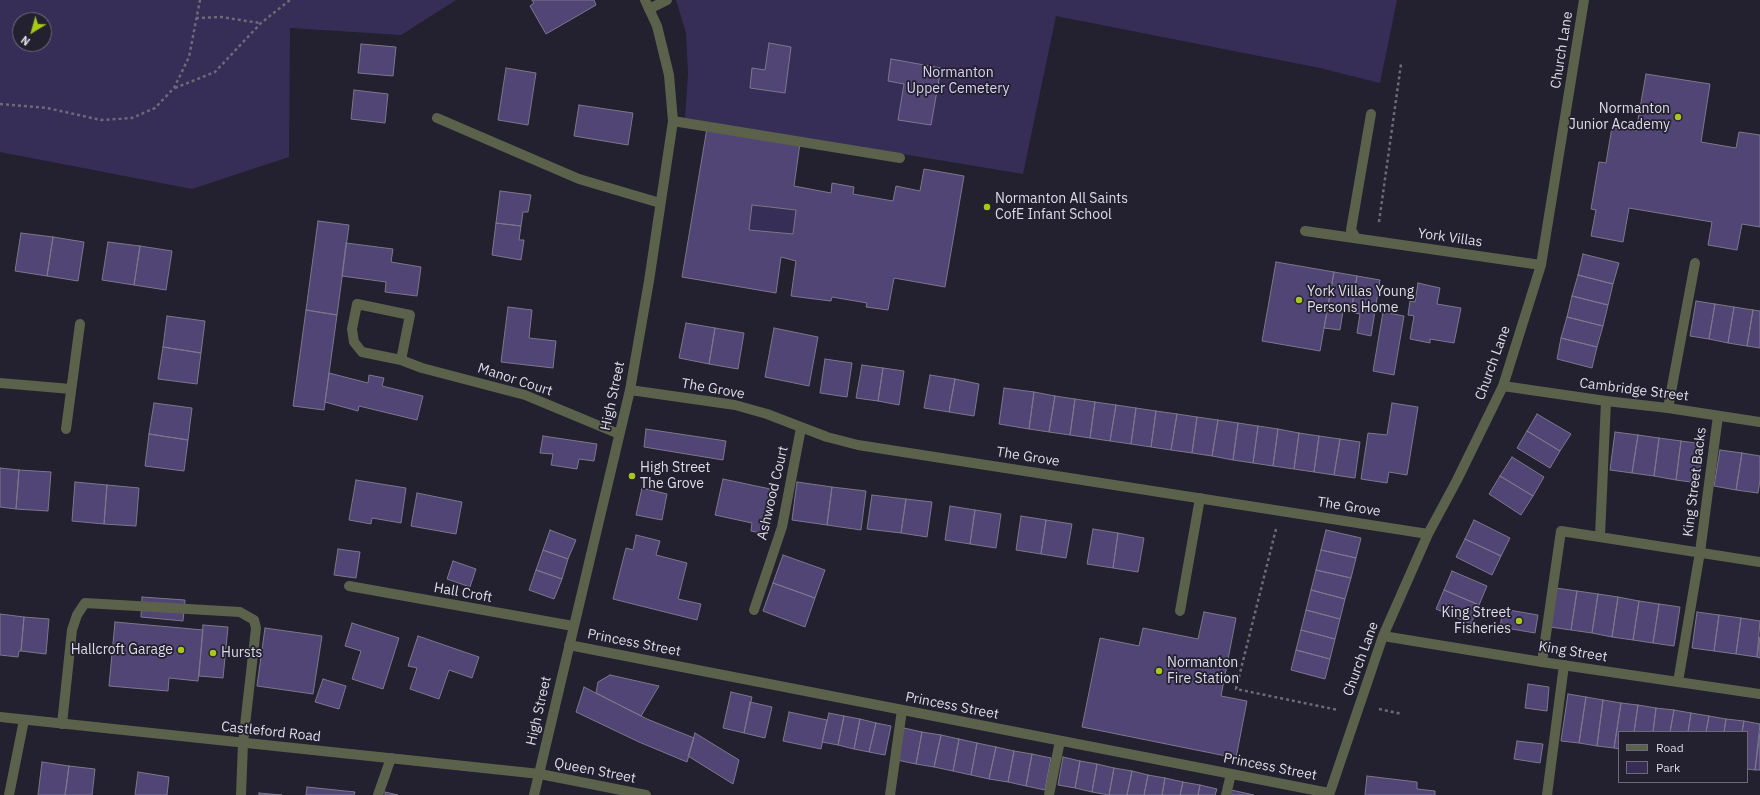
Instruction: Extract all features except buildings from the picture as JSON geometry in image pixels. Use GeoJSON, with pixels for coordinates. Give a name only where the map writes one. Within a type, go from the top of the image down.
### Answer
{"type":"FeatureCollection","features":[{"type":"Feature","properties":{"kind":"street"},"geometry":{"type":"LineString","coordinates":[[647,4],[667,0]]}},
{"type":"Feature","properties":{"kind":"street","name":"Church Lane"},"geometry":{"type":"LineString","coordinates":[[1329,794],[1383,636],[1428,534],[1457,480],[1503,386],[1541,265],[1584,0]]}},
{"type":"Feature","properties":{"kind":"street","name":"High Street"},"geometry":{"type":"LineString","coordinates":[[534,795],[630,390],[672,121],[669,76],[658,26],[647,4]]}},
{"type":"Feature","properties":{"kind":"street"},"geometry":{"type":"LineString","coordinates":[[1356,238],[1351,230],[1371,114]]}},
{"type":"Feature","properties":{"kind":"street"},"geometry":{"type":"LineString","coordinates":[[437,118],[579,178],[660,203]]}},
{"type":"Feature","properties":{"kind":"street"},"geometry":{"type":"LineString","coordinates":[[672,121],[900,158]]}},
{"type":"Feature","properties":{"kind":"street","name":"York Villas"},"geometry":{"type":"LineString","coordinates":[[1305,231],[1541,265]]}},
{"type":"Feature","properties":{"kind":"street"},"geometry":{"type":"LineString","coordinates":[[1668,408],[1695,263]]}},
{"type":"Feature","properties":{"kind":"street","name":"Manor Court"},"geometry":{"type":"LineString","coordinates":[[401,360],[410,315],[357,304],[352,329],[354,342],[362,352],[401,360],[422,368],[525,395],[619,434]]}},
{"type":"Feature","properties":{"kind":"street"},"geometry":{"type":"LineString","coordinates":[[66,429],[80,324]]}},
{"type":"Feature","properties":{"kind":"street"},"geometry":{"type":"LineString","coordinates":[[0,382],[71,389]]}},
{"type":"Feature","properties":{"kind":"street","name":"Cambridge Street"},"geometry":{"type":"LineString","coordinates":[[1503,386],[1760,422]]}},
{"type":"Feature","properties":{"kind":"street","name":"The Grove"},"geometry":{"type":"LineString","coordinates":[[630,390],[735,405],[827,437],[858,445],[1428,534]]}},
{"type":"Feature","properties":{"kind":"street"},"geometry":{"type":"LineString","coordinates":[[1600,536],[1606,401]]}},
{"type":"Feature","properties":{"kind":"street","name":"King Street Backs"},"geometry":{"type":"LineString","coordinates":[[1678,682],[1700,552],[1718,416]]}},
{"type":"Feature","properties":{"kind":"street","name":"Ashwood Court"},"geometry":{"type":"LineString","coordinates":[[754,610],[782,527],[802,428]]}},
{"type":"Feature","properties":{"kind":"street"},"geometry":{"type":"LineString","coordinates":[[1180,611],[1200,498]]}},
{"type":"Feature","properties":{"kind":"street","name":"King Street Backs"},"geometry":{"type":"LineString","coordinates":[[1542,662],[1562,531],[1760,562]]}},
{"type":"Feature","properties":{"kind":"street","name":"Hall Croft"},"geometry":{"type":"LineString","coordinates":[[349,586],[573,626]]}},
{"type":"Feature","properties":{"kind":"street"},"geometry":{"type":"LineString","coordinates":[[62,724],[72,630],[77,615],[85,602],[240,612],[254,620],[256,628],[243,743],[241,795]]}},
{"type":"Feature","properties":{"kind":"street","name":"King Street"},"geometry":{"type":"LineString","coordinates":[[1383,636],[1542,662],[1760,694]]}},
{"type":"Feature","properties":{"kind":"street","name":"Princess Street"},"geometry":{"type":"LineString","coordinates":[[569,645],[1060,740],[1329,794]]}},
{"type":"Feature","properties":{"kind":"street"},"geometry":{"type":"LineString","coordinates":[[1548,795],[1564,665]]}},
{"type":"Feature","properties":{"kind":"street"},"geometry":{"type":"LineString","coordinates":[[890,795],[902,710]]}},
{"type":"Feature","properties":{"kind":"street","name":"Castleford Road"},"geometry":{"type":"LineString","coordinates":[[0,717],[540,774]]}},
{"type":"Feature","properties":{"kind":"street"},"geometry":{"type":"LineString","coordinates":[[9,795],[24,720]]}},
{"type":"Feature","properties":{"kind":"street"},"geometry":{"type":"LineString","coordinates":[[1049,795],[1060,740]]}},
{"type":"Feature","properties":{"kind":"street"},"geometry":{"type":"LineString","coordinates":[[378,795],[390,758]]}},
{"type":"Feature","properties":{"kind":"street","name":"Queen Street"},"geometry":{"type":"LineString","coordinates":[[540,774],[646,795]]}},
{"type":"Feature","properties":{"kind":"street"},"geometry":{"type":"LineString","coordinates":[[1226,795],[1231,774]]}},
{"type":"Feature","properties":{"kind":"path"},"geometry":{"type":"LineString","coordinates":[[0,104],[46,108],[101,120],[132,118],[155,108],[174,88],[190,57],[200,0]]}},
{"type":"Feature","properties":{"kind":"path"},"geometry":{"type":"LineString","coordinates":[[174,88],[215,72],[261,23],[290,0]]}},
{"type":"Feature","properties":{"kind":"path"},"geometry":{"type":"LineString","coordinates":[[196,18],[221,17],[261,23]]}},
{"type":"Feature","properties":{"kind":"path"},"geometry":{"type":"LineString","coordinates":[[1376,241],[1401,64]]}},
{"type":"Feature","properties":{"kind":"path","name":"Church Lane"},"geometry":{"type":"LineString","coordinates":[[1280,511],[1236,689],[1357,714]]}},
{"type":"Feature","properties":{"kind":"green space"},"geometry":{"type":"Polygon","coordinates":[[[0,0],[456,0],[401,35],[290,28],[289,157],[192,189],[0,152],[0,0]]]}},
{"type":"Feature","properties":{"kind":"green space","name":"Normanton Upper Cemetery"},"geometry":{"type":"Polygon","coordinates":[[[676,0],[1397,0],[1380,83],[1320,68],[1056,16],[1023,174],[685,118],[688,74],[686,33],[676,0]]]}},
{"type":"Feature","properties":{"kind":"green space"},"geometry":{"type":"Polygon","coordinates":[[[752,205],[796,210],[793,234],[749,230],[752,205]]]}},
{"type":"Feature","properties":{"kind":"place","name":"Normanton Junior Academy"},"geometry":{"type":"Point","coordinates":[1678,117]}},
{"type":"Feature","properties":{"kind":"place","name":"Normanton All Saints CofE Infant School"},"geometry":{"type":"Point","coordinates":[987,207]}},
{"type":"Feature","properties":{"kind":"place","name":"York Villas Young Persons Home"},"geometry":{"type":"Point","coordinates":[1299,300]}},
{"type":"Feature","properties":{"kind":"place","name":"High Street The Grove"},"geometry":{"type":"Point","coordinates":[632,476]}},
{"type":"Feature","properties":{"kind":"place","name":"King Street Fisheries"},"geometry":{"type":"Point","coordinates":[1519,621]}},
{"type":"Feature","properties":{"kind":"place","name":"Hallcroft Garage"},"geometry":{"type":"Point","coordinates":[181,650]}},
{"type":"Feature","properties":{"kind":"place","name":"Hursts"},"geometry":{"type":"Point","coordinates":[213,653]}},
{"type":"Feature","properties":{"kind":"place","name":"Normanton Fire Station"},"geometry":{"type":"Point","coordinates":[1159,671]}}]}
